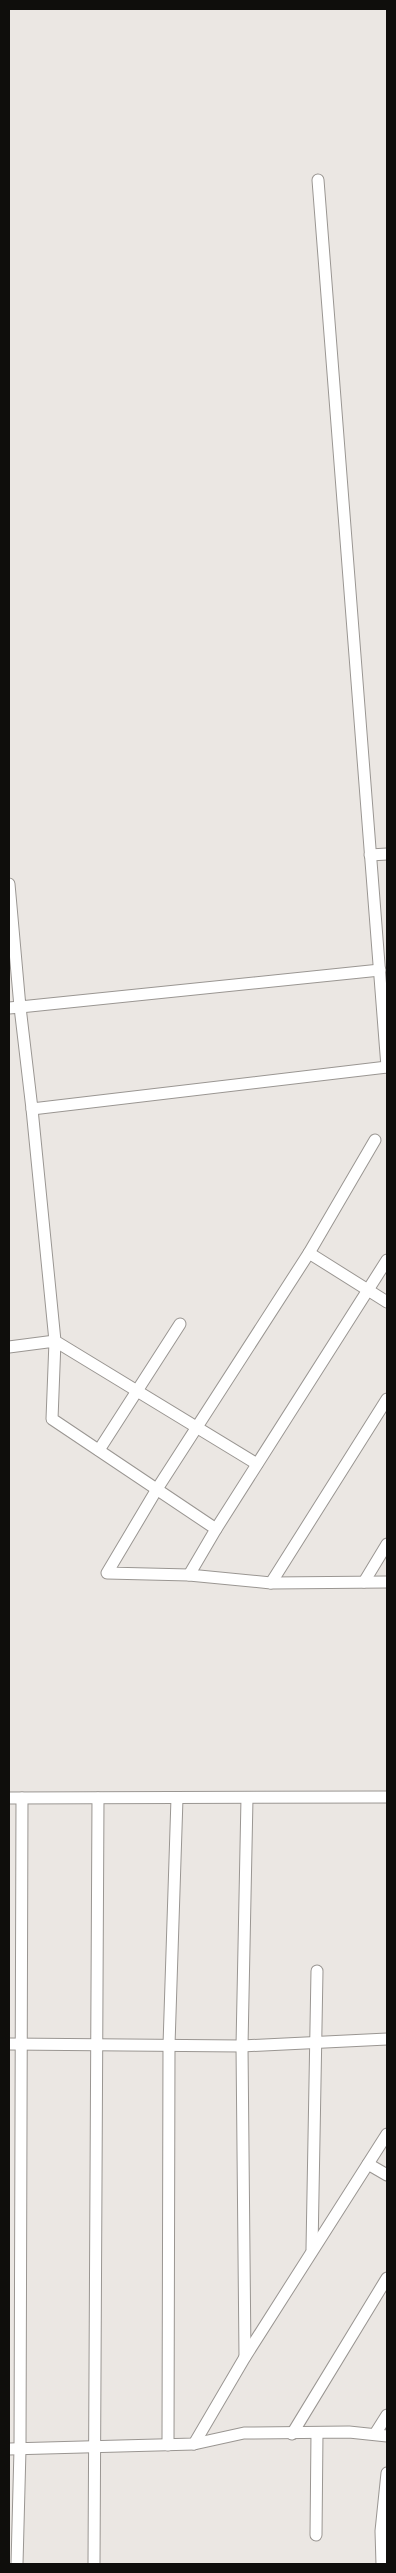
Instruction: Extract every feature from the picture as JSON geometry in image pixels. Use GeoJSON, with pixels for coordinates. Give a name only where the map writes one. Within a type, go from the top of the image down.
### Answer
{"type":"FeatureCollection","features":[{"type":"Feature","properties":{"kind":"street"},"geometry":{"type":"LineString","coordinates":[[32,1109],[387,1067],[318,180]]}},
{"type":"Feature","properties":{"kind":"street"},"geometry":{"type":"LineString","coordinates":[[370,855],[387,854]]}},
{"type":"Feature","properties":{"kind":"street"},"geometry":{"type":"LineString","coordinates":[[9,884],[14,1007],[32,1109],[55,1341],[52,1419],[216,1529]]}},
{"type":"Feature","properties":{"kind":"street"},"geometry":{"type":"LineString","coordinates":[[14,1007],[380,970]]}},
{"type":"Feature","properties":{"kind":"street"},"geometry":{"type":"LineString","coordinates":[[375,1140],[309,1253],[157,1490],[107,1573],[189,1575],[271,1583],[387,1582]]}},
{"type":"Feature","properties":{"kind":"street"},"geometry":{"type":"LineString","coordinates":[[309,1253],[387,1302]]}},
{"type":"Feature","properties":{"kind":"street"},"geometry":{"type":"LineString","coordinates":[[189,1575],[256,1464],[387,1260]]}},
{"type":"Feature","properties":{"kind":"street"},"geometry":{"type":"LineString","coordinates":[[98,1450],[180,1324]]}},
{"type":"Feature","properties":{"kind":"street"},"geometry":{"type":"LineString","coordinates":[[9,1347],[55,1341],[198,1426],[256,1464]]}},
{"type":"Feature","properties":{"kind":"street"},"geometry":{"type":"LineString","coordinates":[[271,1583],[387,1399]]}},
{"type":"Feature","properties":{"kind":"street"},"geometry":{"type":"LineString","coordinates":[[364,1582],[387,1544]]}},
{"type":"Feature","properties":{"kind":"street"},"geometry":{"type":"LineString","coordinates":[[9,1798],[387,1797]]}},
{"type":"Feature","properties":{"kind":"street"},"geometry":{"type":"LineString","coordinates":[[17,2564],[14,2449],[14,2044],[22,1798]]}},
{"type":"Feature","properties":{"kind":"street"},"geometry":{"type":"LineString","coordinates":[[94,2564],[95,2045],[98,1798]]}},
{"type":"Feature","properties":{"kind":"street"},"geometry":{"type":"LineString","coordinates":[[168,2445],[169,2045],[177,1798]]}},
{"type":"Feature","properties":{"kind":"street"},"geometry":{"type":"LineString","coordinates":[[245,2357],[242,2046],[247,1798]]}},
{"type":"Feature","properties":{"kind":"street"},"geometry":{"type":"LineString","coordinates":[[312,2250],[314,2041],[317,1971]]}},
{"type":"Feature","properties":{"kind":"street"},"geometry":{"type":"LineString","coordinates":[[14,2044],[242,2046],[314,2041],[387,2039]]}},
{"type":"Feature","properties":{"kind":"street"},"geometry":{"type":"LineString","coordinates":[[194,2444],[245,2357],[387,2134]]}},
{"type":"Feature","properties":{"kind":"street"},"geometry":{"type":"LineString","coordinates":[[368,2164],[387,2175]]}},
{"type":"Feature","properties":{"kind":"street"},"geometry":{"type":"LineString","coordinates":[[292,2434],[387,2278]]}},
{"type":"Feature","properties":{"kind":"street"},"geometry":{"type":"LineString","coordinates":[[375,2434],[387,2415]]}},
{"type":"Feature","properties":{"kind":"street"},"geometry":{"type":"LineString","coordinates":[[14,2449],[194,2444],[244,2433],[350,2432],[387,2436]]}},
{"type":"Feature","properties":{"kind":"street"},"geometry":{"type":"LineString","coordinates":[[316,2535],[317,2433]]}},
{"type":"Feature","properties":{"kind":"street"},"geometry":{"type":"LineString","coordinates":[[382,2564],[381,2531],[387,2473]]}}]}
